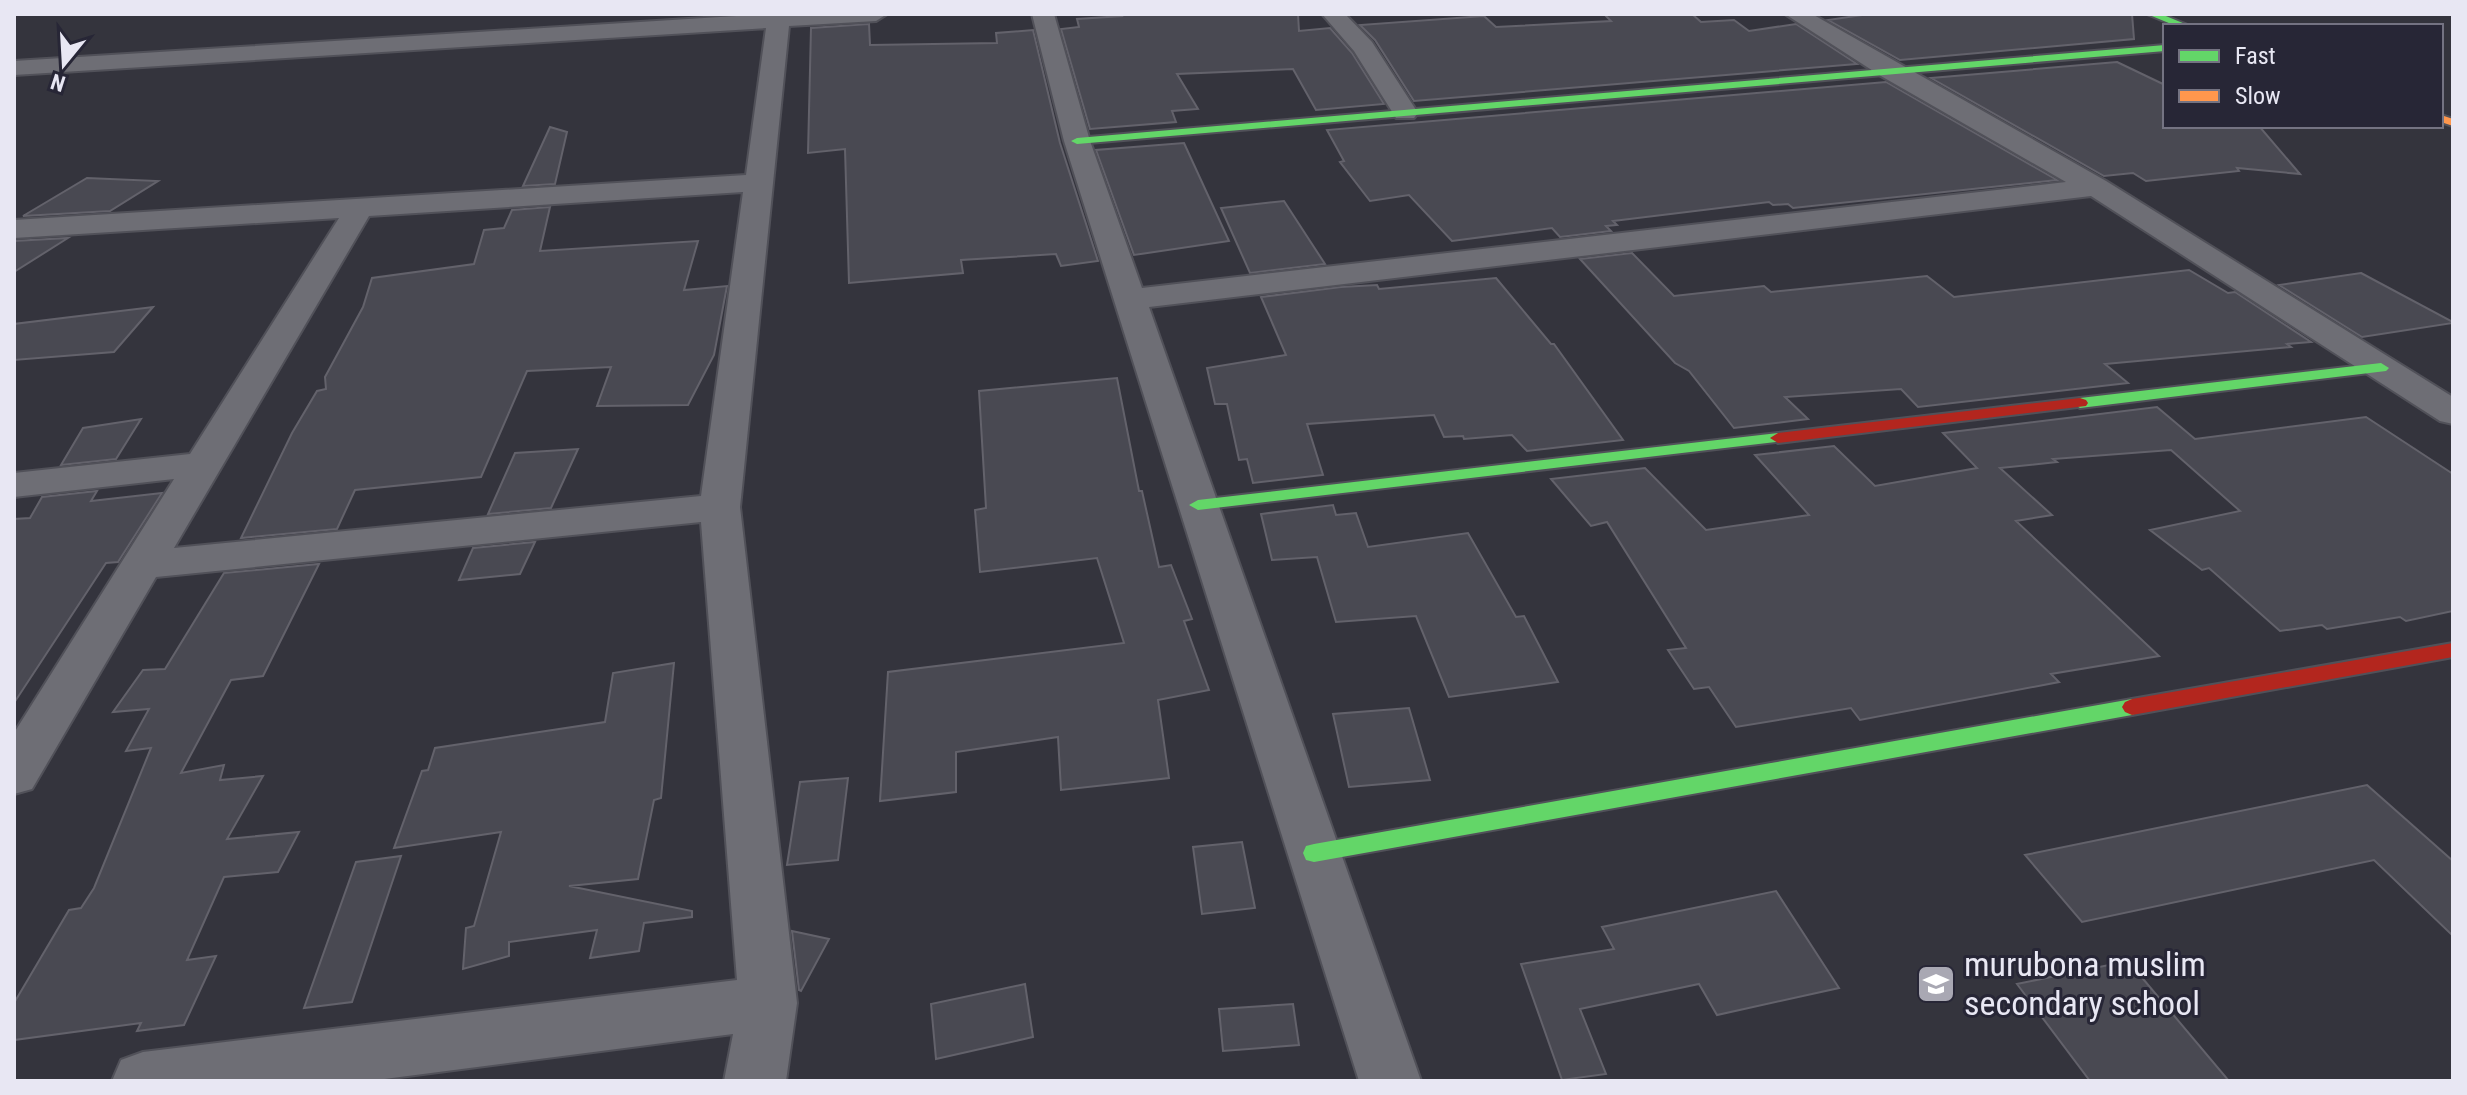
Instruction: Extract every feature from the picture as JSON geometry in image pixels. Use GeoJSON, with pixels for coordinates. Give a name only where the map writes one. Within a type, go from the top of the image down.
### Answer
{"type":"FeatureCollection","features":[{"type":"Feature","properties":{"kind":"main road"},"geometry":{"type":"LineString","coordinates":[[2152,14],[2180,24]]}},
{"type":"Feature","properties":{"kind":"main road"},"geometry":{"type":"LineString","coordinates":[[1077,141],[2163,48]]}},
{"type":"Feature","properties":{"kind":"main road"},"geometry":{"type":"LineString","coordinates":[[1198,505],[2381,368]]}},
{"type":"Feature","properties":{"kind":"main road"},"geometry":{"type":"LineString","coordinates":[[1314,853],[2453,650]]}},
{"type":"Feature","properties":{"kind":"street"},"geometry":{"type":"LineString","coordinates":[[474,39],[488,14]]}},
{"type":"Feature","properties":{"kind":"street"},"geometry":{"type":"LineString","coordinates":[[14,68],[779,17],[876,14]]}},
{"type":"Feature","properties":{"kind":"street"},"geometry":{"type":"LineString","coordinates":[[1043,14],[1077,141],[1390,1081]]}},
{"type":"Feature","properties":{"kind":"street"},"geometry":{"type":"LineString","coordinates":[[1333,14],[1364,47],[1405,113]]}},
{"type":"Feature","properties":{"kind":"street"},"geometry":{"type":"LineString","coordinates":[[1796,14],[1890,71],[2096,187],[2453,413]]}},
{"type":"Feature","properties":{"kind":"street"},"geometry":{"type":"LineString","coordinates":[[755,1081],[768,1003],[720,507],[779,17]]}},
{"type":"Feature","properties":{"kind":"street"},"geometry":{"type":"LineString","coordinates":[[24,91],[55,65]]}},
{"type":"Feature","properties":{"kind":"street"},"geometry":{"type":"LineString","coordinates":[[14,229],[758,183]]}},
{"type":"Feature","properties":{"kind":"street"},"geometry":{"type":"LineString","coordinates":[[1129,299],[2096,187]]}},
{"type":"Feature","properties":{"kind":"street"},"geometry":{"type":"LineString","coordinates":[[14,775],[360,207]]}},
{"type":"Feature","properties":{"kind":"street"},"geometry":{"type":"LineString","coordinates":[[14,485],[203,464]]}},
{"type":"Feature","properties":{"kind":"street"},"geometry":{"type":"LineString","coordinates":[[141,565],[720,507]]}},
{"type":"Feature","properties":{"kind":"street"},"geometry":{"type":"LineString","coordinates":[[143,1081],[768,1003]]}},
{"type":"Feature","properties":{"kind":"building"},"geometry":{"type":"Polygon","coordinates":[[[1121,14],[1298,14],[1299,31],[1330,28],[1352,53],[1384,104],[1316,110],[1293,69],[1177,74],[1198,109],[1172,111],[1176,122],[1090,129],[1061,29],[1079,27],[1077,19],[1121,14]]]}},
{"type":"Feature","properties":{"kind":"building"},"geometry":{"type":"Polygon","coordinates":[[[1604,14],[1692,14],[1701,22],[1734,20],[1749,31],[1796,24],[1857,64],[1414,101],[1375,40],[1360,25],[1484,16],[1496,27],[1611,21],[1604,14]]]}},
{"type":"Feature","properties":{"kind":"building"},"geometry":{"type":"Polygon","coordinates":[[[1869,14],[2132,14],[2134,39],[1900,60],[1828,20],[1869,14]]]}},
{"type":"Feature","properties":{"kind":"building"},"geometry":{"type":"Polygon","coordinates":[[[869,24],[870,45],[997,43],[996,33],[1033,30],[1060,143],[1098,261],[1061,266],[1056,254],[961,260],[963,273],[849,283],[845,149],[808,153],[811,28],[869,24]]]}},
{"type":"Feature","properties":{"kind":"building"},"geometry":{"type":"Polygon","coordinates":[[[2117,62],[2163,84],[2163,128],[2261,128],[2300,174],[2237,168],[2239,171],[2146,181],[2133,173],[2104,176],[1931,78],[2117,62]]]}},
{"type":"Feature","properties":{"kind":"building"},"geometry":{"type":"Polygon","coordinates":[[[1886,82],[2057,180],[1793,208],[1788,204],[1773,205],[1769,202],[1613,221],[1617,225],[1606,226],[1611,231],[1560,237],[1552,228],[1452,241],[1409,195],[1370,201],[1340,162],[1344,161],[1327,130],[1886,82]]]}},
{"type":"Feature","properties":{"kind":"building"},"geometry":{"type":"Polygon","coordinates":[[[550,127],[567,132],[555,184],[523,186],[550,127]]]}},
{"type":"Feature","properties":{"kind":"building"},"geometry":{"type":"Polygon","coordinates":[[[1184,143],[1229,241],[1134,255],[1096,150],[1184,143]]]}},
{"type":"Feature","properties":{"kind":"building"},"geometry":{"type":"Polygon","coordinates":[[[87,178],[158,181],[110,211],[23,216],[87,178]]]}},
{"type":"Feature","properties":{"kind":"building"},"geometry":{"type":"Polygon","coordinates":[[[1284,201],[1325,264],[1250,273],[1221,208],[1284,201]]]}},
{"type":"Feature","properties":{"kind":"building"},"geometry":{"type":"Polygon","coordinates":[[[550,207],[540,251],[698,241],[684,290],[727,286],[714,355],[688,405],[597,406],[611,367],[527,371],[481,477],[355,490],[337,529],[241,538],[292,433],[317,391],[326,389],[325,377],[363,307],[372,278],[474,264],[484,230],[504,228],[512,210],[550,207]]]}},
{"type":"Feature","properties":{"kind":"building"},"geometry":{"type":"Polygon","coordinates":[[[68,238],[14,272],[14,241],[68,238]]]}},
{"type":"Feature","properties":{"kind":"building"},"geometry":{"type":"Polygon","coordinates":[[[1632,253],[1674,296],[1764,286],[1771,292],[1927,276],[1954,297],[2189,270],[2228,293],[2235,292],[2311,342],[2287,344],[2291,347],[2105,364],[2128,383],[1918,407],[1901,389],[1785,397],[1808,419],[1734,428],[1689,371],[1675,363],[1580,259],[1632,253]]]}},
{"type":"Feature","properties":{"kind":"building"},"geometry":{"type":"Polygon","coordinates":[[[2361,273],[2453,323],[2362,337],[2279,285],[2361,273]]]}},
{"type":"Feature","properties":{"kind":"building"},"geometry":{"type":"Polygon","coordinates":[[[1496,278],[1554,344],[1623,440],[1527,451],[1512,435],[1464,439],[1463,436],[1444,437],[1434,415],[1307,424],[1323,475],[1253,483],[1247,459],[1239,460],[1227,404],[1215,404],[1207,368],[1286,355],[1261,297],[1341,287],[1377,285],[1379,289],[1496,278]]]}},
{"type":"Feature","properties":{"kind":"building"},"geometry":{"type":"Polygon","coordinates":[[[153,307],[114,352],[14,360],[14,324],[153,307]]]}},
{"type":"Feature","properties":{"kind":"building"},"geometry":{"type":"Polygon","coordinates":[[[1117,378],[1139,491],[1142,491],[1159,567],[1171,565],[1192,619],[1184,621],[1209,690],[1158,700],[1169,778],[1061,790],[1058,737],[956,752],[956,792],[880,801],[888,672],[1124,643],[1097,558],[980,572],[975,510],[986,508],[979,391],[1117,378]]]}},
{"type":"Feature","properties":{"kind":"building"},"geometry":{"type":"Polygon","coordinates":[[[2157,407],[2195,439],[2366,417],[2453,474],[2453,611],[2406,621],[2400,617],[2327,629],[2322,625],[2280,631],[2209,568],[2202,570],[2150,530],[2240,511],[2171,450],[2053,459],[2057,462],[2000,468],[2052,515],[2016,521],[2159,656],[2051,674],[2059,682],[1860,720],[1851,708],[1736,727],[1709,687],[1694,689],[1668,650],[1686,648],[1607,522],[1591,526],[1551,479],[1645,468],[1706,530],[1809,515],[1755,455],[1834,446],[1875,486],[1977,468],[1943,433],[2157,407]]]}},
{"type":"Feature","properties":{"kind":"building"},"geometry":{"type":"Polygon","coordinates":[[[141,419],[116,459],[61,465],[83,428],[141,419]]]}},
{"type":"Feature","properties":{"kind":"building"},"geometry":{"type":"Polygon","coordinates":[[[578,449],[551,508],[488,514],[515,453],[578,449]]]}},
{"type":"Feature","properties":{"kind":"building"},"geometry":{"type":"Polygon","coordinates":[[[97,491],[91,501],[162,493],[118,562],[106,563],[14,703],[14,519],[30,518],[42,497],[97,491]]]}},
{"type":"Feature","properties":{"kind":"building"},"geometry":{"type":"Polygon","coordinates":[[[1333,505],[1336,515],[1356,513],[1368,547],[1468,533],[1516,617],[1524,616],[1558,682],[1449,697],[1416,616],[1336,622],[1317,557],[1272,560],[1261,514],[1333,505]]]}},
{"type":"Feature","properties":{"kind":"building"},"geometry":{"type":"Polygon","coordinates":[[[535,542],[520,574],[459,580],[473,548],[535,542]]]}},
{"type":"Feature","properties":{"kind":"building"},"geometry":{"type":"Polygon","coordinates":[[[319,564],[263,676],[231,680],[181,773],[224,765],[220,780],[263,776],[227,839],[299,832],[278,872],[224,877],[187,960],[216,956],[184,1025],[137,1031],[141,1023],[14,1040],[14,1003],[69,910],[81,908],[94,888],[151,748],[126,751],[149,709],[113,712],[143,670],[165,669],[224,573],[319,564]]]}},
{"type":"Feature","properties":{"kind":"building"},"geometry":{"type":"Polygon","coordinates":[[[674,663],[661,798],[654,800],[638,879],[569,886],[692,911],[692,917],[644,923],[639,951],[590,958],[597,930],[509,942],[509,956],[463,969],[466,928],[474,926],[501,832],[394,848],[422,771],[428,770],[435,748],[605,722],[613,673],[674,663]]]}},
{"type":"Feature","properties":{"kind":"building"},"geometry":{"type":"Polygon","coordinates":[[[1409,708],[1430,780],[1349,787],[1333,714],[1409,708]]]}},
{"type":"Feature","properties":{"kind":"building"},"geometry":{"type":"Polygon","coordinates":[[[848,778],[838,860],[787,865],[800,782],[848,778]]]}},
{"type":"Feature","properties":{"kind":"building"},"geometry":{"type":"Polygon","coordinates":[[[2367,785],[2453,861],[2453,936],[2374,860],[2082,922],[2025,855],[2367,785]]]}},
{"type":"Feature","properties":{"kind":"building"},"geometry":{"type":"Polygon","coordinates":[[[1242,842],[1255,908],[1202,914],[1193,847],[1242,842]]]}},
{"type":"Feature","properties":{"kind":"building"},"geometry":{"type":"Polygon","coordinates":[[[401,856],[352,1002],[304,1008],[356,862],[401,856]]]}},
{"type":"Feature","properties":{"kind":"building"},"geometry":{"type":"Polygon","coordinates":[[[1776,891],[1839,988],[1717,1015],[1699,984],[1580,1009],[1606,1074],[1562,1080],[1521,964],[1614,949],[1602,927],[1776,891]]]}},
{"type":"Feature","properties":{"kind":"building"},"geometry":{"type":"Polygon","coordinates":[[[792,931],[829,939],[801,991],[799,990],[792,931]]]}},
{"type":"Feature","properties":{"kind":"building"},"geometry":{"type":"Polygon","coordinates":[[[2128,961],[2229,1081],[2090,1081],[2017,984],[2128,961]]]}},
{"type":"Feature","properties":{"kind":"building"},"geometry":{"type":"Polygon","coordinates":[[[1025,984],[1033,1037],[936,1059],[931,1004],[1025,984]]]}},
{"type":"Feature","properties":{"kind":"building"},"geometry":{"type":"Polygon","coordinates":[[[1293,1004],[1299,1045],[1223,1051],[1219,1009],[1293,1004]]]}},
{"type":"Feature","properties":{"kind":"traffic: fast"},"geometry":{"type":"LineString","coordinates":[[2152,14],[2180,24]]}},
{"type":"Feature","properties":{"kind":"traffic: fast"},"geometry":{"type":"LineString","coordinates":[[1077,141],[2163,48]]}},
{"type":"Feature","properties":{"kind":"traffic: fast"},"geometry":{"type":"LineString","coordinates":[[2080,403],[2381,368]]}},
{"type":"Feature","properties":{"kind":"traffic: fast"},"geometry":{"type":"LineString","coordinates":[[1198,505],[1778,438]]}},
{"type":"Feature","properties":{"kind":"traffic: fast"},"geometry":{"type":"LineString","coordinates":[[1314,853],[2132,707]]}},
{"type":"Feature","properties":{"kind":"traffic: slow"},"geometry":{"type":"LineString","coordinates":[[2443,119],[2453,123]]}},
{"type":"Feature","properties":{"kind":"traffic: jam"},"geometry":{"type":"LineString","coordinates":[[1778,438],[2080,403]]}},
{"type":"Feature","properties":{"kind":"traffic: jam"},"geometry":{"type":"LineString","coordinates":[[2132,707],[2453,650]]}},
{"type":"Feature","properties":{"kind":"place","name":"murubona muslim secondary school"},"geometry":{"type":"Point","coordinates":[1936,984]}}]}
